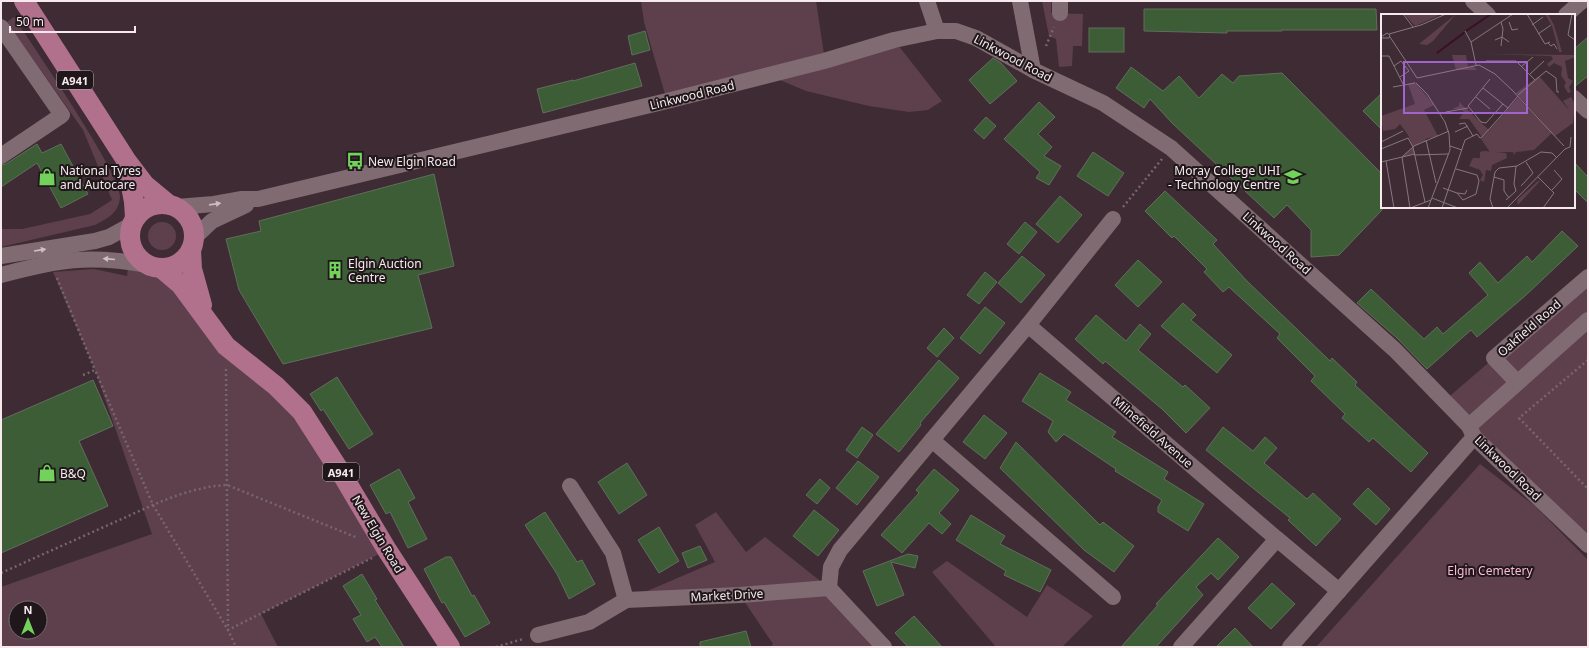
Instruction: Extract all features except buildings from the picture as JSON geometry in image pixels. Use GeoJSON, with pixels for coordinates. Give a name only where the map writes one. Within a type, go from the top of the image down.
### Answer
{"type":"FeatureCollection","features":[{"type":"Feature","properties":{"kind":"main road","name":"A941"},"geometry":{"type":"LineString","coordinates":[[24,1],[126,160],[145,184],[172,206]]}},
{"type":"Feature","properties":{"kind":"main road","name":"A941"},"geometry":{"type":"LineString","coordinates":[[126,160],[132,186],[133,221]]}},
{"type":"Feature","properties":{"kind":"main road"},"geometry":{"type":"LineString","coordinates":[[160,204],[172,206],[188,217],[193,228],[192,244],[180,263],[171,267],[154,266],[136,256],[131,246],[129,239],[133,221],[147,206],[160,204]]}},
{"type":"Feature","properties":{"kind":"main road","name":"New Elgin Road"},"geometry":{"type":"LineString","coordinates":[[192,244],[193,274],[206,319]]}},
{"type":"Feature","properties":{"kind":"main road","name":"New Elgin Road"},"geometry":{"type":"LineString","coordinates":[[154,266],[181,285],[226,346],[276,386],[302,412],[343,476],[387,550],[450,647]]}},
{"type":"Feature","properties":{"kind":"street"},"geometry":{"type":"LineString","coordinates":[[927,1],[938,31]]}},
{"type":"Feature","properties":{"kind":"street"},"geometry":{"type":"LineString","coordinates":[[1020,1],[1034,70]]}},
{"type":"Feature","properties":{"kind":"street"},"geometry":{"type":"LineString","coordinates":[[1473,1],[1487,14]]}},
{"type":"Feature","properties":{"kind":"street"},"geometry":{"type":"LineString","coordinates":[[1567,14],[1582,1]]}},
{"type":"Feature","properties":{"kind":"street"},"geometry":{"type":"LineString","coordinates":[[1,27],[62,115],[1,156]]}},
{"type":"Feature","properties":{"kind":"street","name":"Linkwood Road"},"geometry":{"type":"LineString","coordinates":[[192,244],[212,221],[258,199],[667,101],[824,61],[894,40],[938,31],[956,31],[976,38],[1034,70],[1103,103],[1171,148],[1395,350],[1472,431],[1588,545]]}},
{"type":"Feature","properties":{"kind":"street"},"geometry":{"type":"LineString","coordinates":[[1575,99],[1588,111]]}},
{"type":"Feature","properties":{"kind":"street","name":"Linkwood Road"},"geometry":{"type":"LineString","coordinates":[[172,206],[214,204],[242,199],[258,199]]}},
{"type":"Feature","properties":{"kind":"street"},"geometry":{"type":"LineString","coordinates":[[884,647],[829,588],[831,567],[840,550],[1028,325],[1113,219]]}},
{"type":"Feature","properties":{"kind":"street"},"geometry":{"type":"LineString","coordinates":[[1,256],[109,238],[133,221]]}},
{"type":"Feature","properties":{"kind":"street"},"geometry":{"type":"LineString","coordinates":[[1,275],[50,262],[73,259],[103,258],[154,266]]}},
{"type":"Feature","properties":{"kind":"street","name":"Oakfield Road"},"geometry":{"type":"LineString","coordinates":[[1517,382],[1494,358],[1588,277]]}},
{"type":"Feature","properties":{"kind":"street"},"geometry":{"type":"LineString","coordinates":[[1290,647],[1340,591],[1472,431],[1517,382],[1588,320]]}},
{"type":"Feature","properties":{"kind":"street","name":"Milnefield Avenue"},"geometry":{"type":"LineString","coordinates":[[1028,325],[1277,539],[1340,591]]}},
{"type":"Feature","properties":{"kind":"street"},"geometry":{"type":"LineString","coordinates":[[932,440],[1113,597]]}},
{"type":"Feature","properties":{"kind":"street"},"geometry":{"type":"LineString","coordinates":[[570,486],[613,553],[626,600]]}},
{"type":"Feature","properties":{"kind":"street"},"geometry":{"type":"LineString","coordinates":[[1181,647],[1277,539]]}},
{"type":"Feature","properties":{"kind":"street","name":"Market Drive"},"geometry":{"type":"LineString","coordinates":[[538,635],[589,622],[626,600],[740,595],[829,588]]}},
{"type":"Feature","properties":{"kind":"path"},"geometry":{"type":"LineString","coordinates":[[1034,70],[1060,7]]}},
{"type":"Feature","properties":{"kind":"path"},"geometry":{"type":"LineString","coordinates":[[1113,219],[1171,148]]}},
{"type":"Feature","properties":{"kind":"path"},"geometry":{"type":"LineString","coordinates":[[56,276],[153,505],[228,630],[236,647]]}},
{"type":"Feature","properties":{"kind":"path"},"geometry":{"type":"LineString","coordinates":[[226,346],[228,630]]}},
{"type":"Feature","properties":{"kind":"path"},"geometry":{"type":"LineString","coordinates":[[1588,360],[1519,418],[1588,489]]}},
{"type":"Feature","properties":{"kind":"path"},"geometry":{"type":"LineString","coordinates":[[83,375],[95,370]]}},
{"type":"Feature","properties":{"kind":"path"},"geometry":{"type":"LineString","coordinates":[[1,573],[153,505],[188,491],[212,486],[227,485],[387,550]]}},
{"type":"Feature","properties":{"kind":"path"},"geometry":{"type":"LineString","coordinates":[[228,630],[387,550]]}},
{"type":"Feature","properties":{"kind":"path"},"geometry":{"type":"LineString","coordinates":[[496,647],[538,635]]}},
{"type":"Feature","properties":{"kind":"green space"},"geometry":{"type":"Polygon","coordinates":[[[641,1],[816,1],[825,61],[894,40],[942,101],[928,110],[909,112],[869,106],[806,91],[768,75],[667,101],[644,22],[641,1]]]}},
{"type":"Feature","properties":{"kind":"green space"},"geometry":{"type":"Polygon","coordinates":[[[1042,1],[1051,1],[1051,13],[1083,14],[1082,46],[1073,46],[1072,66],[1059,67],[1056,39],[1049,36],[1042,1]]]}},
{"type":"Feature","properties":{"kind":"green space"},"geometry":{"type":"Polygon","coordinates":[[[14,17],[92,138],[117,184],[120,197],[119,203],[112,215],[95,225],[1,247],[1,229],[22,229],[90,214],[112,200],[83,130],[7,22],[14,17]]]}},
{"type":"Feature","properties":{"kind":"green space"},"geometry":{"type":"Polygon","coordinates":[[[162,222],[172,226],[176,236],[172,246],[162,250],[152,246],[148,236],[152,226],[162,222]]]}},
{"type":"Feature","properties":{"kind":"green space"},"geometry":{"type":"Polygon","coordinates":[[[131,246],[137,256],[181,285],[302,412],[387,550],[261,614],[278,647],[1,647],[1,587],[152,534],[95,370],[53,272],[94,269],[127,276],[131,246]]]}},
{"type":"Feature","properties":{"kind":"green space"},"geometry":{"type":"Polygon","coordinates":[[[1588,277],[1588,545],[1444,401],[1588,277]]]}},
{"type":"Feature","properties":{"kind":"green space","name":"Elgin Cemetery"},"geometry":{"type":"Polygon","coordinates":[[[1480,464],[1535,506],[1588,560],[1588,647],[1316,647],[1480,464]]]}},
{"type":"Feature","properties":{"kind":"green space"},"geometry":{"type":"Polygon","coordinates":[[[716,512],[746,552],[765,537],[829,588],[884,647],[770,647],[773,644],[740,595],[626,600],[715,562],[695,525],[716,512]]]}},
{"type":"Feature","properties":{"kind":"green space"},"geometry":{"type":"Polygon","coordinates":[[[947,561],[1027,617],[1047,585],[1093,616],[1062,647],[996,647],[932,572],[947,561]]]}},
{"type":"Feature","properties":{"kind":"place","name":"New Elgin Road"},"geometry":{"type":"Point","coordinates":[355,161]}},
{"type":"Feature","properties":{"kind":"place","name":"National Tyres and Autocare"},"geometry":{"type":"Point","coordinates":[47,177]}},
{"type":"Feature","properties":{"kind":"place","name":"Moray College UHI - Technology Centre"},"geometry":{"type":"Point","coordinates":[1293,177]}},
{"type":"Feature","properties":{"kind":"place","name":"Elgin Auction Centre"},"geometry":{"type":"Point","coordinates":[335,270]}},
{"type":"Feature","properties":{"kind":"place","name":"B&Q"},"geometry":{"type":"Point","coordinates":[47,473]}}]}
